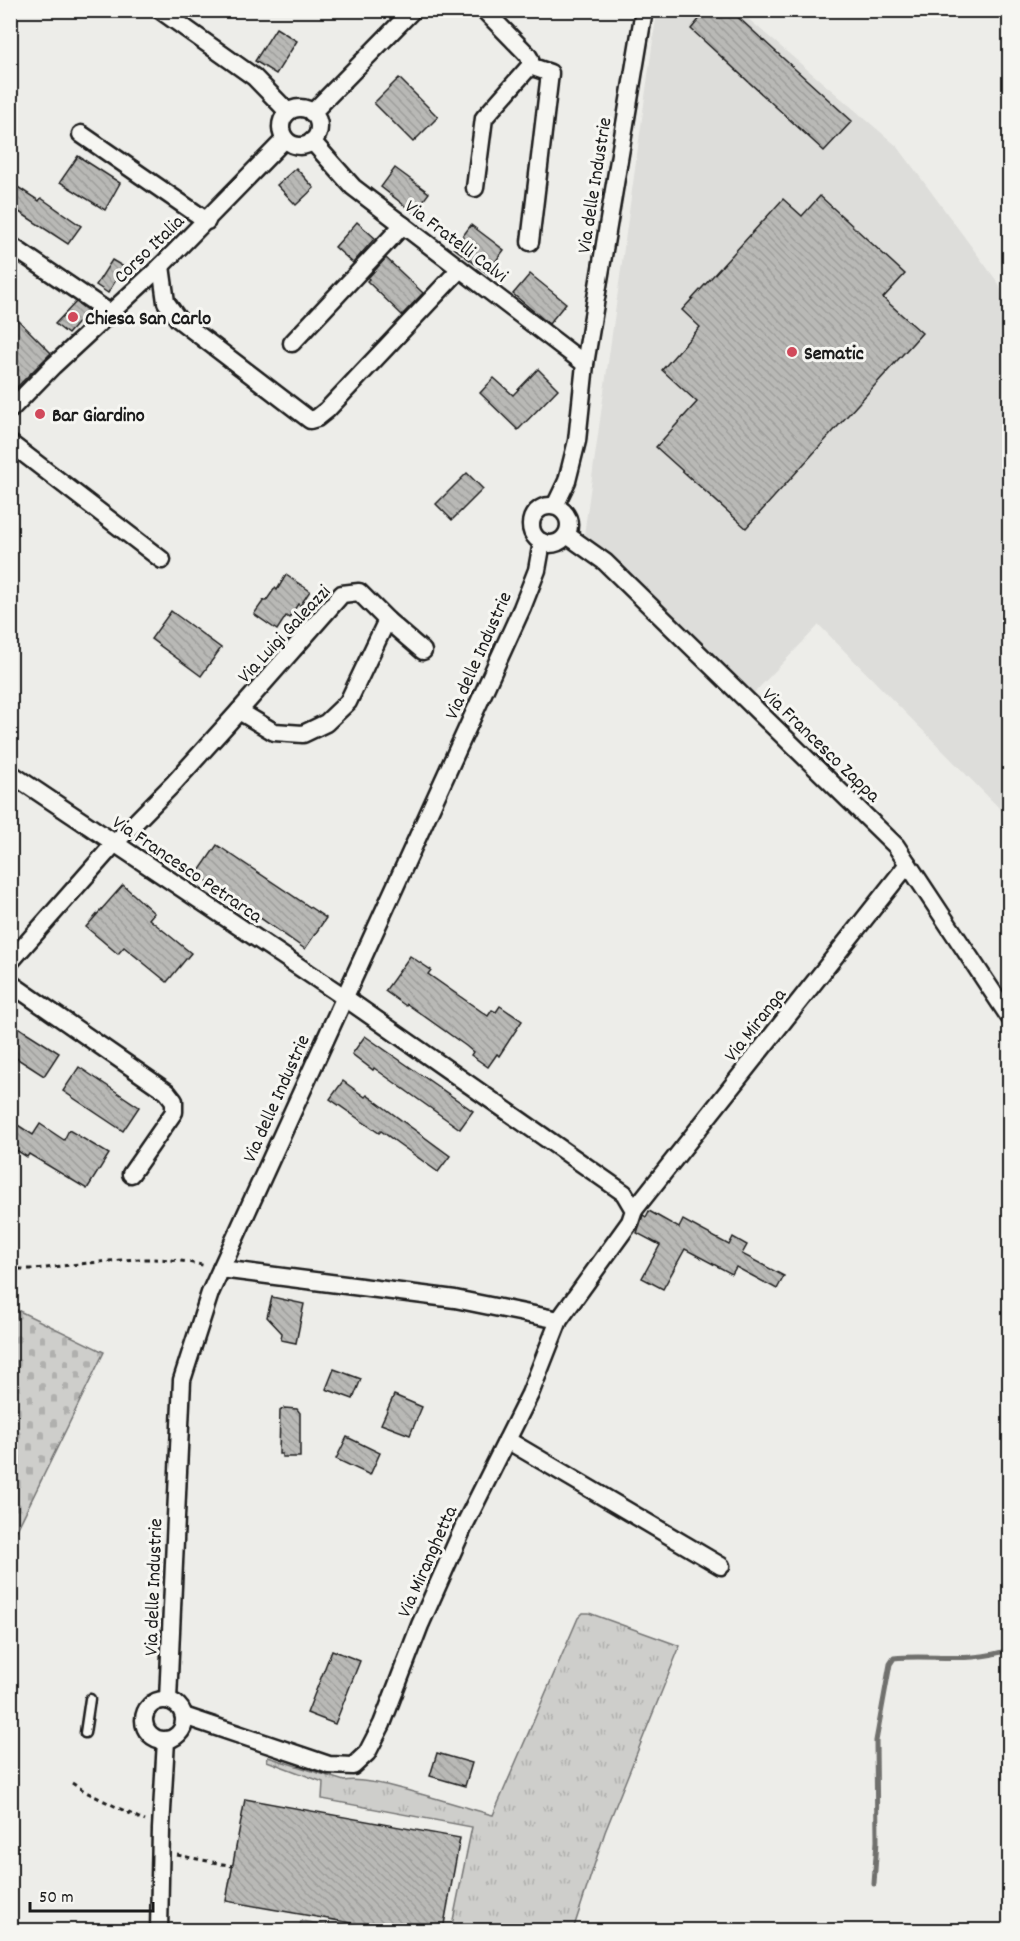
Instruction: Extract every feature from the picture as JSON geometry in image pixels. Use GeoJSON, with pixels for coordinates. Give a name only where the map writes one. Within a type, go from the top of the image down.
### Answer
{"type":"FeatureCollection","features":[{"type":"Feature","properties":{"kind":"street"},"geometry":{"type":"LineString","coordinates":[[160,10],[254,77],[288,112]]}},
{"type":"Feature","properties":{"kind":"street"},"geometry":{"type":"LineString","coordinates":[[312,113],[413,10]]}},
{"type":"Feature","properties":{"kind":"street"},"geometry":{"type":"LineString","coordinates":[[475,188],[484,118],[530,66],[527,54],[484,10]]}},
{"type":"Feature","properties":{"kind":"street","name":"Via delle Industrie"},"geometry":{"type":"LineString","coordinates":[[168,1700],[182,1380],[210,1293],[522,608],[537,570],[542,542],[534,535],[532,518],[544,506],[555,506],[567,481],[577,441],[585,364],[644,10]]}},
{"type":"Feature","properties":{"kind":"street"},"geometry":{"type":"LineString","coordinates":[[530,66],[550,73],[530,242]]}},
{"type":"Feature","properties":{"kind":"street"},"geometry":{"type":"LineString","coordinates":[[298,108],[312,113],[317,119],[318,131],[312,141],[301,146],[285,139],[281,125],[288,112],[298,108]]}},
{"type":"Feature","properties":{"kind":"street"},"geometry":{"type":"LineString","coordinates":[[81,134],[207,221]]}},
{"type":"Feature","properties":{"kind":"street","name":"Corso Italia"},"geometry":{"type":"LineString","coordinates":[[10,410],[53,366],[207,221],[285,139]]}},
{"type":"Feature","properties":{"kind":"street","name":"Via Fratelli Calvi"},"geometry":{"type":"LineString","coordinates":[[312,141],[353,187],[585,364]]}},
{"type":"Feature","properties":{"kind":"street"},"geometry":{"type":"LineString","coordinates":[[292,343],[403,225]]}},
{"type":"Feature","properties":{"kind":"street"},"geometry":{"type":"LineString","coordinates":[[10,245],[110,313]]}},
{"type":"Feature","properties":{"kind":"street"},"geometry":{"type":"LineString","coordinates":[[161,266],[166,302],[178,319],[310,420],[317,418],[327,410],[460,269]]}},
{"type":"Feature","properties":{"kind":"street"},"geometry":{"type":"LineString","coordinates":[[10,443],[162,560]]}},
{"type":"Feature","properties":{"kind":"street"},"geometry":{"type":"LineString","coordinates":[[542,542],[553,544],[559,542],[569,530],[565,512],[555,506]]}},
{"type":"Feature","properties":{"kind":"street","name":"Via Francesco Zappa"},"geometry":{"type":"LineString","coordinates":[[567,535],[605,562],[896,846],[1010,1017]]}},
{"type":"Feature","properties":{"kind":"street","name":"Via Luigi Galeazzi"},"geometry":{"type":"LineString","coordinates":[[10,962],[114,844],[174,783],[239,711],[342,594],[359,592],[423,651]]}},
{"type":"Feature","properties":{"kind":"street","name":"Via Luigi Galeazzi"},"geometry":{"type":"LineString","coordinates":[[239,711],[274,732],[303,735],[326,723],[348,702],[387,620]]}},
{"type":"Feature","properties":{"kind":"street","name":"Via Francesco Petrarca"},"geometry":{"type":"LineString","coordinates":[[10,773],[344,997]]}},
{"type":"Feature","properties":{"kind":"street","name":"Via Miranga"},"geometry":{"type":"LineString","coordinates":[[632,1216],[908,864]]}},
{"type":"Feature","properties":{"kind":"street"},"geometry":{"type":"LineString","coordinates":[[10,983],[168,1092],[174,1101],[174,1112],[131,1174]]}},
{"type":"Feature","properties":{"kind":"street"},"geometry":{"type":"LineString","coordinates":[[344,997],[624,1193],[632,1216]]}},
{"type":"Feature","properties":{"kind":"street","name":"Via Miranghetta"},"geometry":{"type":"LineString","coordinates":[[184,1716],[329,1765],[353,1766],[366,1753],[382,1724],[420,1625],[464,1526],[530,1394],[559,1320],[632,1216]]}},
{"type":"Feature","properties":{"kind":"street"},"geometry":{"type":"LineString","coordinates":[[223,1264],[455,1299],[559,1320]]}},
{"type":"Feature","properties":{"kind":"street"},"geometry":{"type":"LineString","coordinates":[[507,1440],[721,1566]]}},
{"type":"Feature","properties":{"kind":"street"},"geometry":{"type":"LineString","coordinates":[[160,1700],[168,1700],[178,1705],[184,1716],[180,1732],[166,1740],[159,1740],[150,1735],[145,1727],[144,1718],[151,1705],[160,1700]]}},
{"type":"Feature","properties":{"kind":"street"},"geometry":{"type":"LineString","coordinates":[[159,1930],[160,1829],[166,1740]]}},
{"type":"Feature","properties":{"kind":"lane"},"geometry":{"type":"LineString","coordinates":[[85,1733],[90,1699]]}},
{"type":"Feature","properties":{"kind":"path"},"geometry":{"type":"LineString","coordinates":[[10,1268],[32,1269],[134,1258],[181,1259],[207,1266],[212,1254],[223,1264]]}},
{"type":"Feature","properties":{"kind":"path"},"geometry":{"type":"LineString","coordinates":[[72,1783],[160,1829]]}},
{"type":"Feature","properties":{"kind":"path"},"geometry":{"type":"LineString","coordinates":[[160,1852],[233,1866]]}},
{"type":"Feature","properties":{"kind":"shaded area"},"geometry":{"type":"Polygon","coordinates":[[[657,11],[739,11],[898,147],[999,284],[1009,316],[1008,817],[819,625],[754,693],[584,535],[657,11]]]}},
{"type":"Feature","properties":{"kind":"green space"},"geometry":{"type":"Polygon","coordinates":[[[11,1307],[104,1352],[11,1542],[11,1307]]]}},
{"type":"Feature","properties":{"kind":"green space"},"geometry":{"type":"Polygon","coordinates":[[[583,1613],[589,1613],[680,1646],[605,1832],[573,1930],[451,1930],[472,1827],[322,1799],[323,1782],[267,1761],[268,1757],[344,1781],[357,1780],[395,1787],[493,1815],[578,1618],[583,1613]]]}},
{"type":"Feature","properties":{"kind":"green space"},"geometry":{"type":"Polygon","coordinates":[[[301,1921],[356,1930],[299,1930],[301,1921]]]}},
{"type":"Feature","properties":{"kind":"building"},"geometry":{"type":"Polygon","coordinates":[[[707,10],[730,10],[852,121],[824,151],[691,29],[707,10]]]}},
{"type":"Feature","properties":{"kind":"building"},"geometry":{"type":"Polygon","coordinates":[[[276,28],[297,41],[276,74],[255,61],[276,28]]]}},
{"type":"Feature","properties":{"kind":"building"},"geometry":{"type":"Polygon","coordinates":[[[399,78],[438,117],[413,142],[374,103],[399,78]]]}},
{"type":"Feature","properties":{"kind":"building"},"geometry":{"type":"Polygon","coordinates":[[[78,156],[120,183],[105,210],[60,182],[78,156]]]}},
{"type":"Feature","properties":{"kind":"building"},"geometry":{"type":"Polygon","coordinates":[[[296,168],[314,188],[296,205],[277,185],[296,168]]]}},
{"type":"Feature","properties":{"kind":"building"},"geometry":{"type":"Polygon","coordinates":[[[395,168],[429,193],[414,213],[381,187],[395,168]]]}},
{"type":"Feature","properties":{"kind":"building"},"geometry":{"type":"Polygon","coordinates":[[[10,182],[39,201],[41,198],[81,226],[68,244],[10,206],[10,182]]]}},
{"type":"Feature","properties":{"kind":"building","name":"Sematic"},"geometry":{"type":"Polygon","coordinates":[[[820,196],[905,274],[883,298],[922,333],[746,528],[656,447],[697,402],[662,370],[700,327],[682,310],[783,199],[802,216],[820,196]]]}},
{"type":"Feature","properties":{"kind":"building"},"geometry":{"type":"Polygon","coordinates":[[[357,222],[375,238],[353,263],[335,247],[357,222]]]}},
{"type":"Feature","properties":{"kind":"building"},"geometry":{"type":"Polygon","coordinates":[[[471,225],[504,250],[487,273],[454,248],[471,225]]]}},
{"type":"Feature","properties":{"kind":"building"},"geometry":{"type":"Polygon","coordinates":[[[386,258],[423,293],[402,315],[367,281],[386,258]]]}},
{"type":"Feature","properties":{"kind":"building"},"geometry":{"type":"Polygon","coordinates":[[[112,260],[124,267],[108,293],[96,285],[112,260]]]}},
{"type":"Feature","properties":{"kind":"building"},"geometry":{"type":"Polygon","coordinates":[[[530,274],[566,303],[549,324],[513,294],[530,274]]]}},
{"type":"Feature","properties":{"kind":"building","name":"Chiesa San Carlo"},"geometry":{"type":"Polygon","coordinates":[[[76,302],[88,311],[68,334],[55,324],[76,302]]]}},
{"type":"Feature","properties":{"kind":"building"},"geometry":{"type":"Polygon","coordinates":[[[18,320],[51,353],[10,394],[10,327],[18,320]]]}},
{"type":"Feature","properties":{"kind":"building"},"geometry":{"type":"Polygon","coordinates":[[[538,369],[558,389],[518,430],[480,393],[494,378],[513,395],[538,369]]]}},
{"type":"Feature","properties":{"kind":"building"},"geometry":{"type":"Polygon","coordinates":[[[467,473],[483,489],[452,520],[436,504],[467,473]]]}},
{"type":"Feature","properties":{"kind":"building"},"geometry":{"type":"Polygon","coordinates":[[[286,575],[310,591],[289,618],[286,616],[277,630],[254,614],[275,588],[277,590],[286,575]]]}},
{"type":"Feature","properties":{"kind":"building"},"geometry":{"type":"Polygon","coordinates":[[[171,611],[221,648],[201,676],[151,639],[171,611]]]}},
{"type":"Feature","properties":{"kind":"building"},"geometry":{"type":"Polygon","coordinates":[[[217,845],[326,918],[305,949],[197,874],[217,845]]]}},
{"type":"Feature","properties":{"kind":"building"},"geometry":{"type":"Polygon","coordinates":[[[123,885],[154,913],[149,919],[191,953],[167,982],[124,947],[118,954],[86,927],[123,885]]]}},
{"type":"Feature","properties":{"kind":"building"},"geometry":{"type":"Polygon","coordinates":[[[410,956],[431,970],[428,974],[488,1016],[492,1010],[496,1012],[500,1006],[522,1021],[499,1056],[497,1054],[488,1067],[471,1055],[473,1052],[466,1046],[385,991],[410,956]]]}},
{"type":"Feature","properties":{"kind":"building"},"geometry":{"type":"Polygon","coordinates":[[[10,1022],[59,1053],[44,1076],[10,1054],[10,1022]]]}},
{"type":"Feature","properties":{"kind":"building"},"geometry":{"type":"Polygon","coordinates":[[[365,1036],[473,1111],[460,1129],[352,1054],[365,1036]]]}},
{"type":"Feature","properties":{"kind":"building"},"geometry":{"type":"Polygon","coordinates":[[[79,1067],[139,1107],[123,1131],[63,1091],[79,1067]]]}},
{"type":"Feature","properties":{"kind":"building"},"geometry":{"type":"Polygon","coordinates":[[[343,1081],[365,1097],[367,1095],[450,1156],[438,1172],[381,1131],[379,1133],[330,1099],[343,1081]]]}},
{"type":"Feature","properties":{"kind":"building"},"geometry":{"type":"Polygon","coordinates":[[[10,1120],[33,1135],[40,1124],[64,1140],[69,1130],[109,1154],[87,1189],[29,1154],[27,1157],[10,1146],[10,1120]]]}},
{"type":"Feature","properties":{"kind":"building"},"geometry":{"type":"Polygon","coordinates":[[[649,1211],[679,1228],[683,1220],[729,1245],[733,1237],[747,1245],[742,1254],[784,1276],[777,1289],[736,1267],[732,1274],[685,1249],[663,1289],[642,1278],[660,1245],[637,1233],[643,1215],[646,1217],[649,1211]]]}},
{"type":"Feature","properties":{"kind":"building"},"geometry":{"type":"Polygon","coordinates":[[[272,1297],[304,1304],[296,1343],[281,1340],[282,1333],[267,1317],[272,1297]]]}},
{"type":"Feature","properties":{"kind":"building"},"geometry":{"type":"Polygon","coordinates":[[[334,1369],[361,1379],[353,1399],[326,1389],[334,1369]]]}},
{"type":"Feature","properties":{"kind":"building"},"geometry":{"type":"Polygon","coordinates":[[[394,1395],[422,1407],[410,1435],[381,1424],[394,1395]]]}},
{"type":"Feature","properties":{"kind":"building"},"geometry":{"type":"Polygon","coordinates":[[[284,1408],[297,1409],[300,1413],[300,1457],[282,1457],[282,1454],[279,1454],[280,1411],[284,1408]]]}},
{"type":"Feature","properties":{"kind":"building"},"geometry":{"type":"Polygon","coordinates":[[[347,1437],[380,1453],[370,1475],[336,1459],[347,1437]]]}},
{"type":"Feature","properties":{"kind":"building"},"geometry":{"type":"Polygon","coordinates":[[[332,1650],[360,1661],[335,1724],[307,1713],[332,1650]]]}},
{"type":"Feature","properties":{"kind":"building"},"geometry":{"type":"Polygon","coordinates":[[[437,1753],[472,1763],[465,1786],[430,1776],[437,1753]]]}},
{"type":"Feature","properties":{"kind":"building"},"geometry":{"type":"Polygon","coordinates":[[[245,1799],[460,1838],[443,1930],[391,1930],[226,1901],[245,1799]]]}},
{"type":"Feature","properties":{"kind":"waterway"},"geometry":{"type":"LineString","coordinates":[[874,1884],[877,1841],[876,1741],[890,1664],[894,1658],[981,1656],[1010,1649]]}},
{"type":"Feature","properties":{"kind":"place","name":"Chiesa San Carlo"},"geometry":{"type":"Point","coordinates":[73,317]}},
{"type":"Feature","properties":{"kind":"place","name":"Sematic"},"geometry":{"type":"Point","coordinates":[792,352]}},
{"type":"Feature","properties":{"kind":"place","name":"Bar Giardino"},"geometry":{"type":"Point","coordinates":[40,414]}}]}
